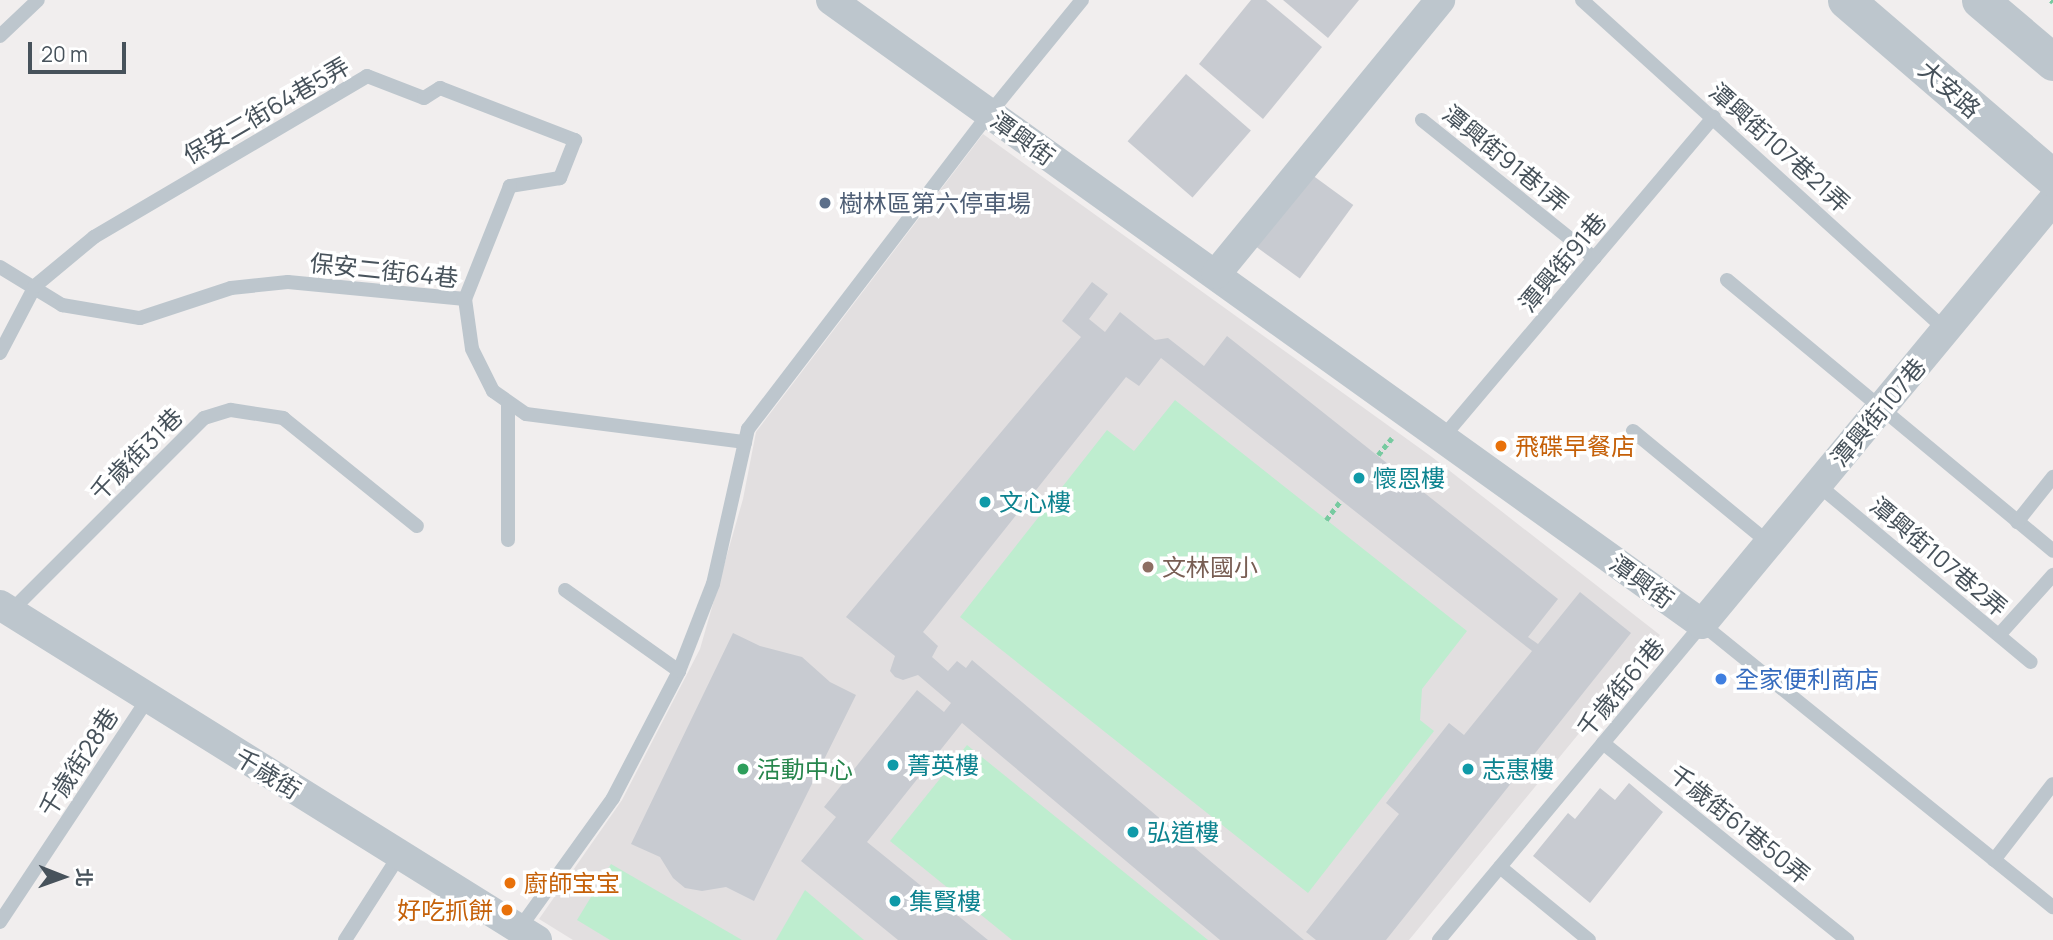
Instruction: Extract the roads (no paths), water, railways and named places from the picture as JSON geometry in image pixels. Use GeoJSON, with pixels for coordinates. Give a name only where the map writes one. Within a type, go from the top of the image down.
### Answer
{"type":"FeatureCollection","features":[{"type":"Feature","properties":{"kind":"street","name":"潭興街"},"geometry":{"type":"LineString","coordinates":[[831,0],[1444,436],[1702,624]]}},
{"type":"Feature","properties":{"kind":"street"},"geometry":{"type":"LineString","coordinates":[[1216,274],[1440,0]]}},
{"type":"Feature","properties":{"kind":"street","name":"大安路"},"geometry":{"type":"LineString","coordinates":[[1846,0],[2053,178]]}},
{"type":"Feature","properties":{"kind":"street"},"geometry":{"type":"LineString","coordinates":[[1980,0],[2053,62]]}},
{"type":"Feature","properties":{"kind":"street","name":"潭興街107巷"},"geometry":{"type":"LineString","coordinates":[[1702,624],[2053,200]]}},
{"type":"Feature","properties":{"kind":"street","name":"千歲街"},"geometry":{"type":"LineString","coordinates":[[6,608],[399,856],[528,934]]}},
{"type":"Feature","properties":{"kind":"lane"},"geometry":{"type":"LineString","coordinates":[[0,36],[38,0]]}},
{"type":"Feature","properties":{"kind":"lane"},"geometry":{"type":"LineString","coordinates":[[528,934],[613,798],[679,671],[713,584],[748,429],[989,114],[1082,0]]}},
{"type":"Feature","properties":{"kind":"lane","name":"潭興街107巷21弄"},"geometry":{"type":"LineString","coordinates":[[1582,0],[1946,330]]}},
{"type":"Feature","properties":{"kind":"lane","name":"保安二街64巷5弄"},"geometry":{"type":"LineString","coordinates":[[35,286],[94,237],[367,76],[424,98],[440,89],[575,140],[560,178],[510,186],[466,299]]}},
{"type":"Feature","properties":{"kind":"lane","name":"潭興街91巷"},"geometry":{"type":"LineString","coordinates":[[1444,436],[1714,117]]}},
{"type":"Feature","properties":{"kind":"lane","name":"潭興街91巷1弄"},"geometry":{"type":"LineString","coordinates":[[1422,120],[1594,258]]}},
{"type":"Feature","properties":{"kind":"lane","name":"保安二街64巷"},"geometry":{"type":"LineString","coordinates":[[0,267],[62,305],[140,318],[231,288],[288,282],[466,299],[472,349],[494,391],[508,404]]}},
{"type":"Feature","properties":{"kind":"lane"},"geometry":{"type":"LineString","coordinates":[[1727,280],[2053,551]]}},
{"type":"Feature","properties":{"kind":"lane"},"geometry":{"type":"LineString","coordinates":[[0,353],[35,286]]}},
{"type":"Feature","properties":{"kind":"lane"},"geometry":{"type":"LineString","coordinates":[[508,540],[508,404],[526,414],[745,442]]}},
{"type":"Feature","properties":{"kind":"lane","name":"千歲街31巷"},"geometry":{"type":"LineString","coordinates":[[6,608],[204,418],[231,410],[283,418],[417,526]]}},
{"type":"Feature","properties":{"kind":"lane"},"geometry":{"type":"LineString","coordinates":[[1633,431],[1769,543]]}},
{"type":"Feature","properties":{"kind":"lane"},"geometry":{"type":"LineString","coordinates":[[2017,522],[2053,477]]}},
{"type":"Feature","properties":{"kind":"lane","name":"潭興街107巷2弄"},"geometry":{"type":"LineString","coordinates":[[1817,484],[2031,662]]}},
{"type":"Feature","properties":{"kind":"lane"},"geometry":{"type":"LineString","coordinates":[[1998,635],[2053,575]]}},
{"type":"Feature","properties":{"kind":"lane"},"geometry":{"type":"LineString","coordinates":[[565,590],[679,671]]}},
{"type":"Feature","properties":{"kind":"lane","name":"千歲街61巷"},"geometry":{"type":"LineString","coordinates":[[1439,940],[1702,624]]}},
{"type":"Feature","properties":{"kind":"lane","name":"潭興街"},"geometry":{"type":"LineString","coordinates":[[1702,624],[2053,908]]}},
{"type":"Feature","properties":{"kind":"lane","name":"千歲街28巷"},"geometry":{"type":"LineString","coordinates":[[0,922],[149,697]]}},
{"type":"Feature","properties":{"kind":"lane","name":"千歲街61巷50弄"},"geometry":{"type":"LineString","coordinates":[[1603,743],[1847,940]]}},
{"type":"Feature","properties":{"kind":"lane"},"geometry":{"type":"LineString","coordinates":[[1993,860],[2053,785]]}},
{"type":"Feature","properties":{"kind":"lane"},"geometry":{"type":"LineString","coordinates":[[345,940],[399,856]]}},
{"type":"Feature","properties":{"kind":"lane"},"geometry":{"type":"LineString","coordinates":[[1500,867],[1589,940]]}},
{"type":"Feature","properties":{"kind":"place","name":"樹林區第六停車場"},"geometry":{"type":"Point","coordinates":[825,203]}},
{"type":"Feature","properties":{"kind":"place","name":"飛碟早餐店"},"geometry":{"type":"Point","coordinates":[1501,446]}},
{"type":"Feature","properties":{"kind":"place","name":"懷恩樓"},"geometry":{"type":"Point","coordinates":[1359,478]}},
{"type":"Feature","properties":{"kind":"place","name":"文心樓"},"geometry":{"type":"Point","coordinates":[985,502]}},
{"type":"Feature","properties":{"kind":"place","name":"文林國小"},"geometry":{"type":"Point","coordinates":[1148,567]}},
{"type":"Feature","properties":{"kind":"place","name":"全家便利商店"},"geometry":{"type":"Point","coordinates":[1721,679]}},
{"type":"Feature","properties":{"kind":"place","name":"菁英樓"},"geometry":{"type":"Point","coordinates":[893,765]}},
{"type":"Feature","properties":{"kind":"place","name":"活動中心"},"geometry":{"type":"Point","coordinates":[743,769]}},
{"type":"Feature","properties":{"kind":"place","name":"志惠樓"},"geometry":{"type":"Point","coordinates":[1468,769]}},
{"type":"Feature","properties":{"kind":"place","name":"弘道樓"},"geometry":{"type":"Point","coordinates":[1133,832]}},
{"type":"Feature","properties":{"kind":"place","name":"廚師宝宝"},"geometry":{"type":"Point","coordinates":[510,883]}},
{"type":"Feature","properties":{"kind":"place","name":"集賢樓"},"geometry":{"type":"Point","coordinates":[895,901]}},
{"type":"Feature","properties":{"kind":"place","name":"好吃抓餅"},"geometry":{"type":"Point","coordinates":[507,910]}}]}
